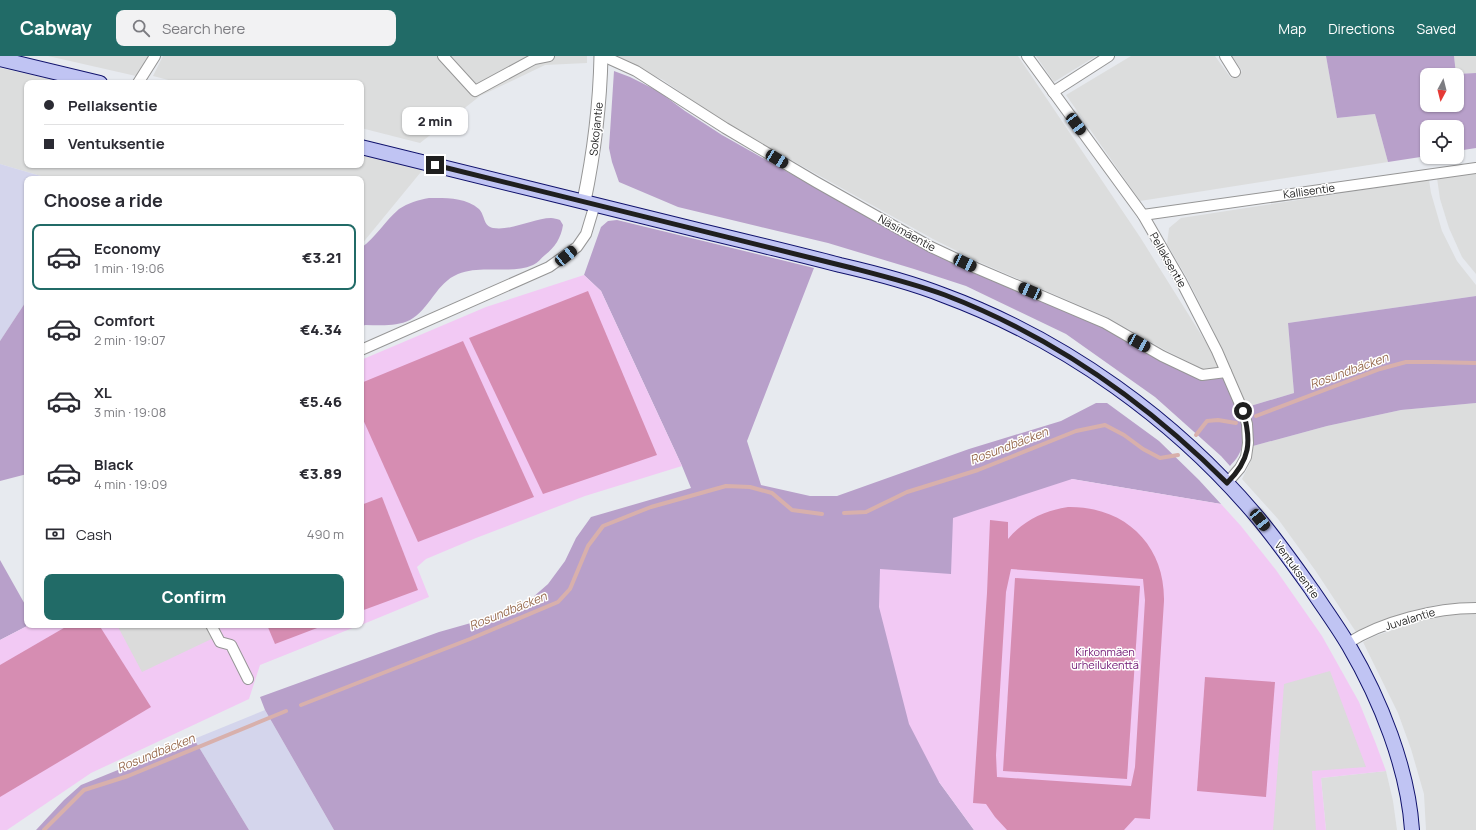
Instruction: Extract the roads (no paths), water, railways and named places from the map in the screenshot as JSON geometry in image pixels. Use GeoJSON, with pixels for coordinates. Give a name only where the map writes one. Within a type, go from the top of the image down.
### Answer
{"type":"FeatureCollection","features":[{"type":"Feature","properties":{"kind":"main road"},"geometry":{"type":"LineString","coordinates":[[0,59],[88,80]]}},
{"type":"Feature","properties":{"kind":"main road","name":"Ventuksentie"},"geometry":{"type":"LineString","coordinates":[[364,148],[907,282],[945,295],[1026,331],[1114,386],[1193,449],[1227,483],[1260,520],[1348,643],[1366,676],[1389,729],[1408,797],[1412,830]]}},
{"type":"Feature","properties":{"kind":"street"},"geometry":{"type":"LineString","coordinates":[[140,80],[154,56]]}},
{"type":"Feature","properties":{"kind":"street"},"geometry":{"type":"LineString","coordinates":[[443,56],[475,91],[533,57],[549,56]]}},
{"type":"Feature","properties":{"kind":"street","name":"Sokojantie"},"geometry":{"type":"LineString","coordinates":[[590,203],[602,56]]}},
{"type":"Feature","properties":{"kind":"street","name":"Näsimäentie"},"geometry":{"type":"LineString","coordinates":[[602,56],[636,71],[725,128],[816,182],[931,247],[976,268],[1105,323],[1162,356],[1202,375],[1226,372]]}},
{"type":"Feature","properties":{"kind":"street","name":"Pellaksentie"},"geometry":{"type":"LineString","coordinates":[[1027,56],[1143,215],[1181,281],[1217,351],[1243,411],[1247,424],[1248,443],[1246,457],[1240,468],[1227,483]]}},
{"type":"Feature","properties":{"kind":"street"},"geometry":{"type":"LineString","coordinates":[[1053,92],[1109,56]]}},
{"type":"Feature","properties":{"kind":"street"},"geometry":{"type":"LineString","coordinates":[[1225,56],[1235,72]]}},
{"type":"Feature","properties":{"kind":"street","name":"Kallisentie"},"geometry":{"type":"LineString","coordinates":[[1143,215],[1476,168]]}},
{"type":"Feature","properties":{"kind":"street"},"geometry":{"type":"LineString","coordinates":[[364,349],[549,266],[577,247],[586,234],[590,203]]}},
{"type":"Feature","properties":{"kind":"street","name":"Juvalantie"},"geometry":{"type":"LineString","coordinates":[[1348,643],[1372,631],[1439,610],[1476,608]]}},
{"type":"Feature","properties":{"kind":"street"},"geometry":{"type":"LineString","coordinates":[[212,628],[220,642],[231,645],[248,679]]}},
{"type":"Feature","properties":{"kind":"waterway","name":"Rosundbäcken"},"geometry":{"type":"LineString","coordinates":[[1256,416],[1380,369],[1406,362],[1476,363]]}},
{"type":"Feature","properties":{"kind":"waterway"},"geometry":{"type":"LineString","coordinates":[[1196,435],[1207,421],[1218,420],[1236,423]]}},
{"type":"Feature","properties":{"kind":"waterway","name":"Rosundbäcken"},"geometry":{"type":"LineString","coordinates":[[844,513],[866,512],[907,492],[978,470],[1076,431],[1105,425],[1124,435],[1143,449],[1160,458],[1178,455]]}},
{"type":"Feature","properties":{"kind":"waterway","name":"Rosundbäcken"},"geometry":{"type":"LineString","coordinates":[[301,705],[470,639],[558,602],[570,589],[588,546],[603,526],[651,507],[726,486],[750,487],[772,493],[792,510],[822,514]]}},
{"type":"Feature","properties":{"kind":"waterway","name":"Rosundbäcken"},"geometry":{"type":"LineString","coordinates":[[44,830],[84,790],[128,776],[286,711]]}},
{"type":"Feature","properties":{"kind":"park label","name":"Kirkonmäen urheilukenttä"},"geometry":{"type":"Point","coordinates":[1105,658]}}]}
